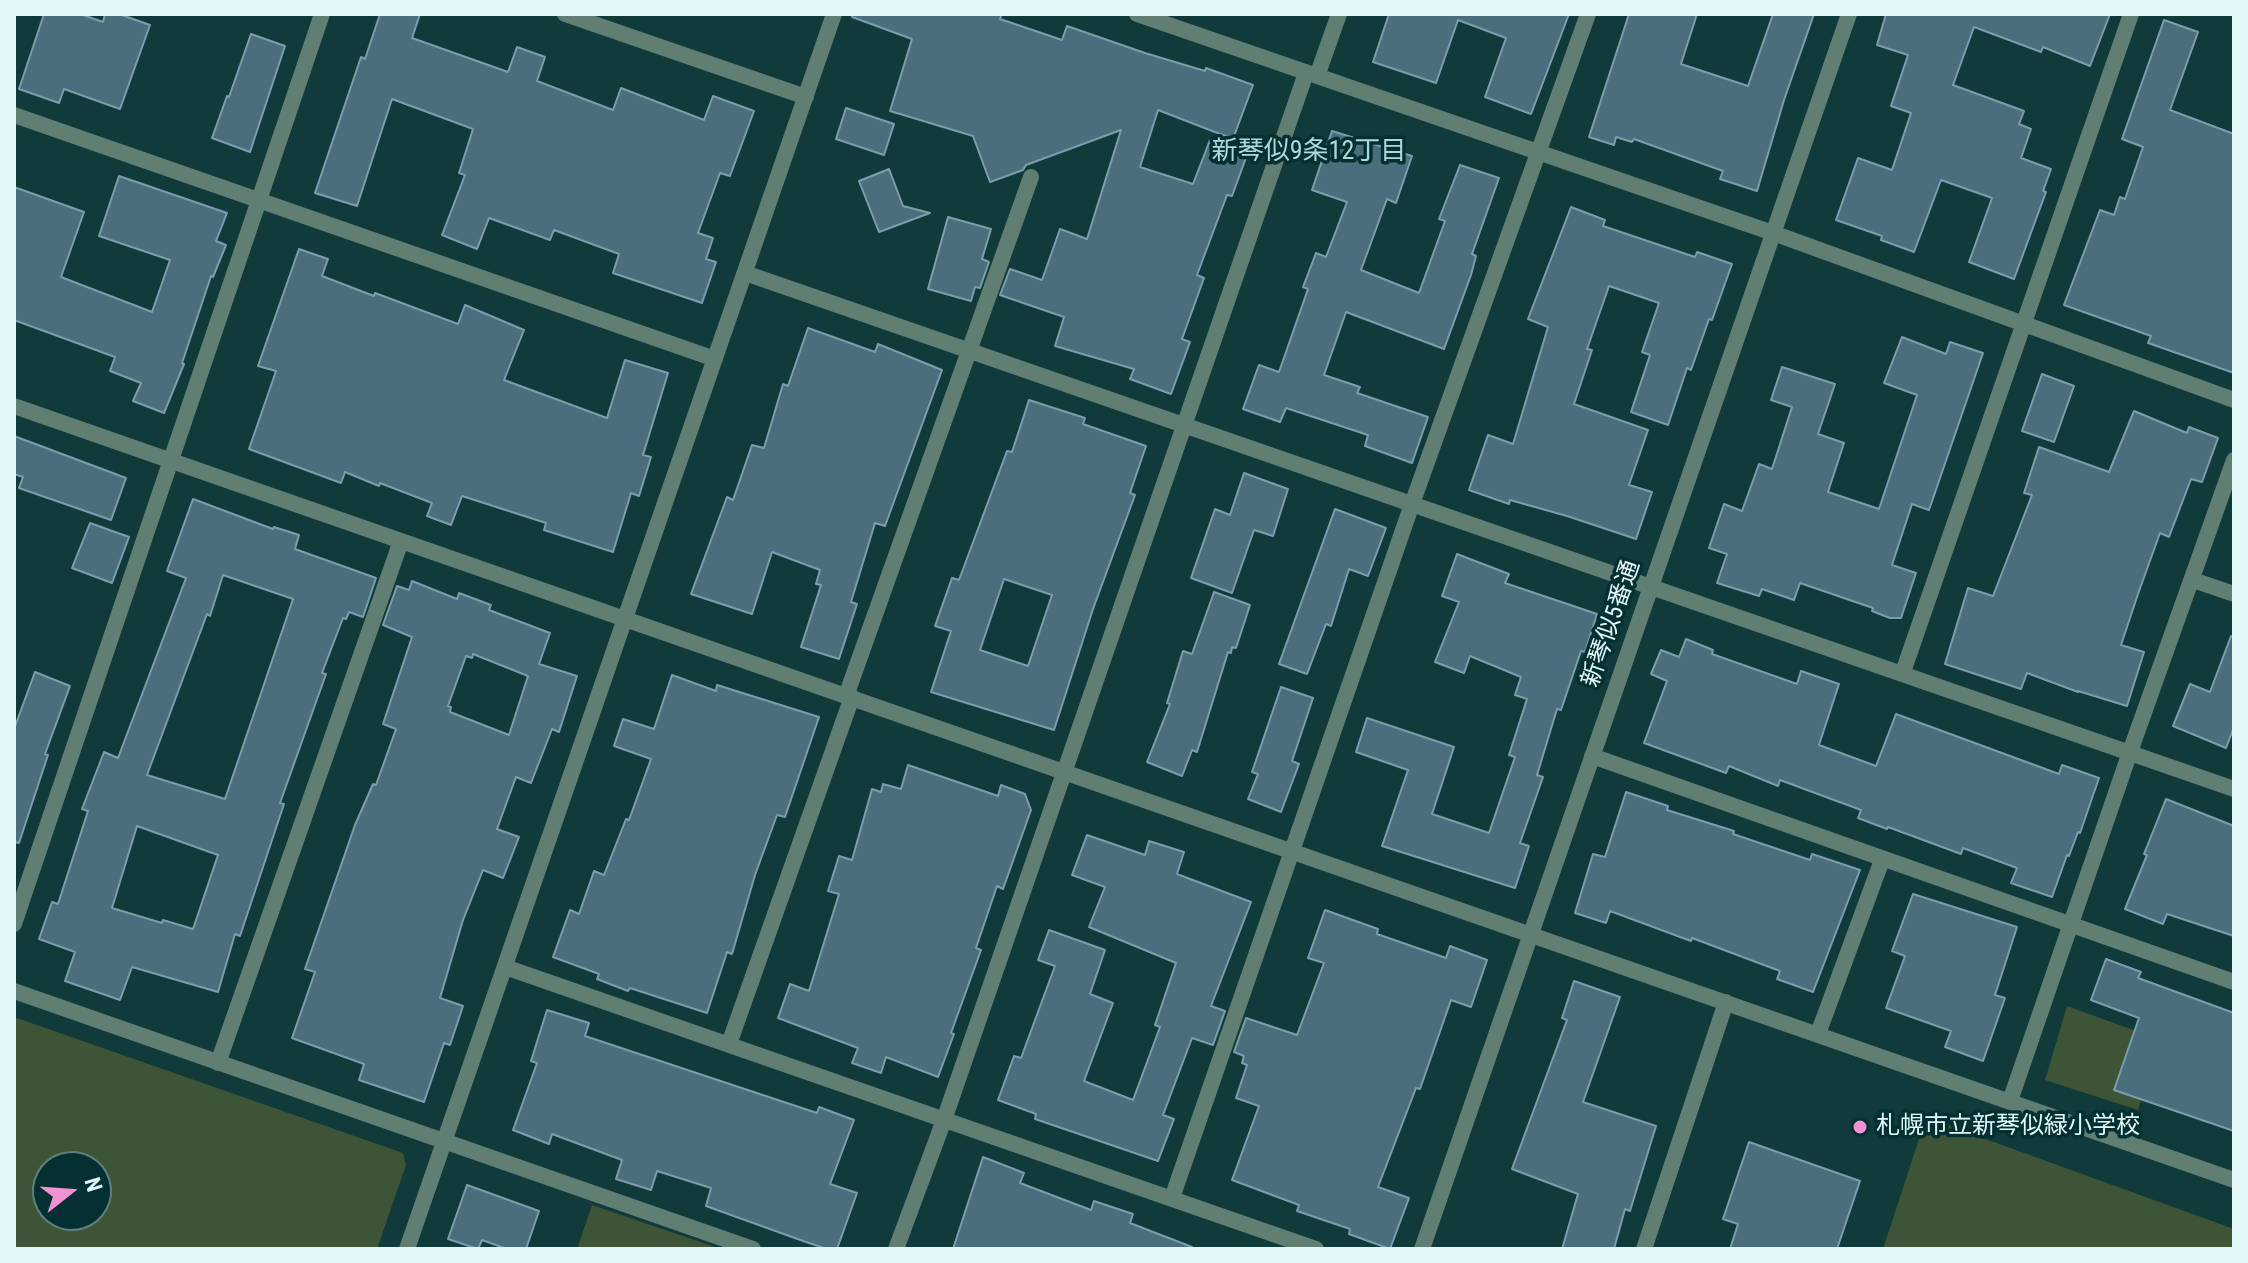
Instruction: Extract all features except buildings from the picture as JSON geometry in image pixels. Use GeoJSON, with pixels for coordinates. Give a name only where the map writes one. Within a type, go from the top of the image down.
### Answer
{"type":"FeatureCollection","features":[{"type":"Feature","properties":{"kind":"street"},"geometry":{"type":"LineString","coordinates":[[14,924],[322,14]]}},
{"type":"Feature","properties":{"kind":"street"},"geometry":{"type":"LineString","coordinates":[[567,14],[806,97]]}},
{"type":"Feature","properties":{"kind":"street"},"geometry":{"type":"LineString","coordinates":[[407,1249],[834,14]]}},
{"type":"Feature","properties":{"kind":"street"},"geometry":{"type":"LineString","coordinates":[[1137,14],[1539,155],[1773,233],[2234,400]]}},
{"type":"Feature","properties":{"kind":"street"},"geometry":{"type":"LineString","coordinates":[[896,1249],[944,1120],[1185,424],[1312,75],[1339,14]]}},
{"type":"Feature","properties":{"kind":"street"},"geometry":{"type":"LineString","coordinates":[[1172,1198],[1412,504],[1588,14]]}},
{"type":"Feature","properties":{"kind":"street","name":"新琴似5番通"},"geometry":{"type":"LineString","coordinates":[[1422,1249],[1849,14]]}},
{"type":"Feature","properties":{"kind":"street"},"geometry":{"type":"LineString","coordinates":[[1903,672],[2131,14]]}},
{"type":"Feature","properties":{"kind":"street"},"geometry":{"type":"LineString","coordinates":[[14,115],[715,359]]}},
{"type":"Feature","properties":{"kind":"street"},"geometry":{"type":"LineString","coordinates":[[729,1044],[1031,177]]}},
{"type":"Feature","properties":{"kind":"street"},"geometry":{"type":"LineString","coordinates":[[745,273],[2234,789]]}},
{"type":"Feature","properties":{"kind":"street"},"geometry":{"type":"LineString","coordinates":[[14,406],[2234,1180]]}},
{"type":"Feature","properties":{"kind":"street"},"geometry":{"type":"LineString","coordinates":[[2010,1101],[2234,460]]}},
{"type":"Feature","properties":{"kind":"street"},"geometry":{"type":"LineString","coordinates":[[218,1063],[401,541]]}},
{"type":"Feature","properties":{"kind":"street"},"geometry":{"type":"LineString","coordinates":[[2193,580],[2234,594]]}},
{"type":"Feature","properties":{"kind":"street"},"geometry":{"type":"LineString","coordinates":[[1592,756],[2234,982]]}},
{"type":"Feature","properties":{"kind":"street"},"geometry":{"type":"LineString","coordinates":[[1818,1034],[1882,860]]}},
{"type":"Feature","properties":{"kind":"street"},"geometry":{"type":"LineString","coordinates":[[505,967],[1316,1249]]}},
{"type":"Feature","properties":{"kind":"street"},"geometry":{"type":"LineString","coordinates":[[14,991],[753,1249]]}},
{"type":"Feature","properties":{"kind":"street"},"geometry":{"type":"LineString","coordinates":[[1644,1249],[1726,1002]]}},
{"type":"Feature","properties":{"kind":"green space"},"geometry":{"type":"Polygon","coordinates":[[[2067,1006],[2158,1039],[2138,1110],[2045,1080],[2067,1006]]]}},
{"type":"Feature","properties":{"kind":"green space"},"geometry":{"type":"Polygon","coordinates":[[[14,1017],[403,1153],[406,1165],[377,1249],[14,1249],[14,1017]]]}},
{"type":"Feature","properties":{"kind":"green space"},"geometry":{"type":"Polygon","coordinates":[[[1944,1124],[2234,1229],[2234,1249],[1883,1249],[1919,1139],[1944,1124]]]}},
{"type":"Feature","properties":{"kind":"green space"},"geometry":{"type":"Polygon","coordinates":[[[592,1205],[721,1249],[577,1249],[592,1205]]]}},
{"type":"Feature","properties":{"kind":"place","name":"札幌市立新琴似緑小学校"},"geometry":{"type":"Point","coordinates":[1860,1127]}},
{"type":"Feature","properties":{"kind":"district","name":"新琴似9条12丁目"},"geometry":{"type":"Point","coordinates":[1309,152]}}]}
